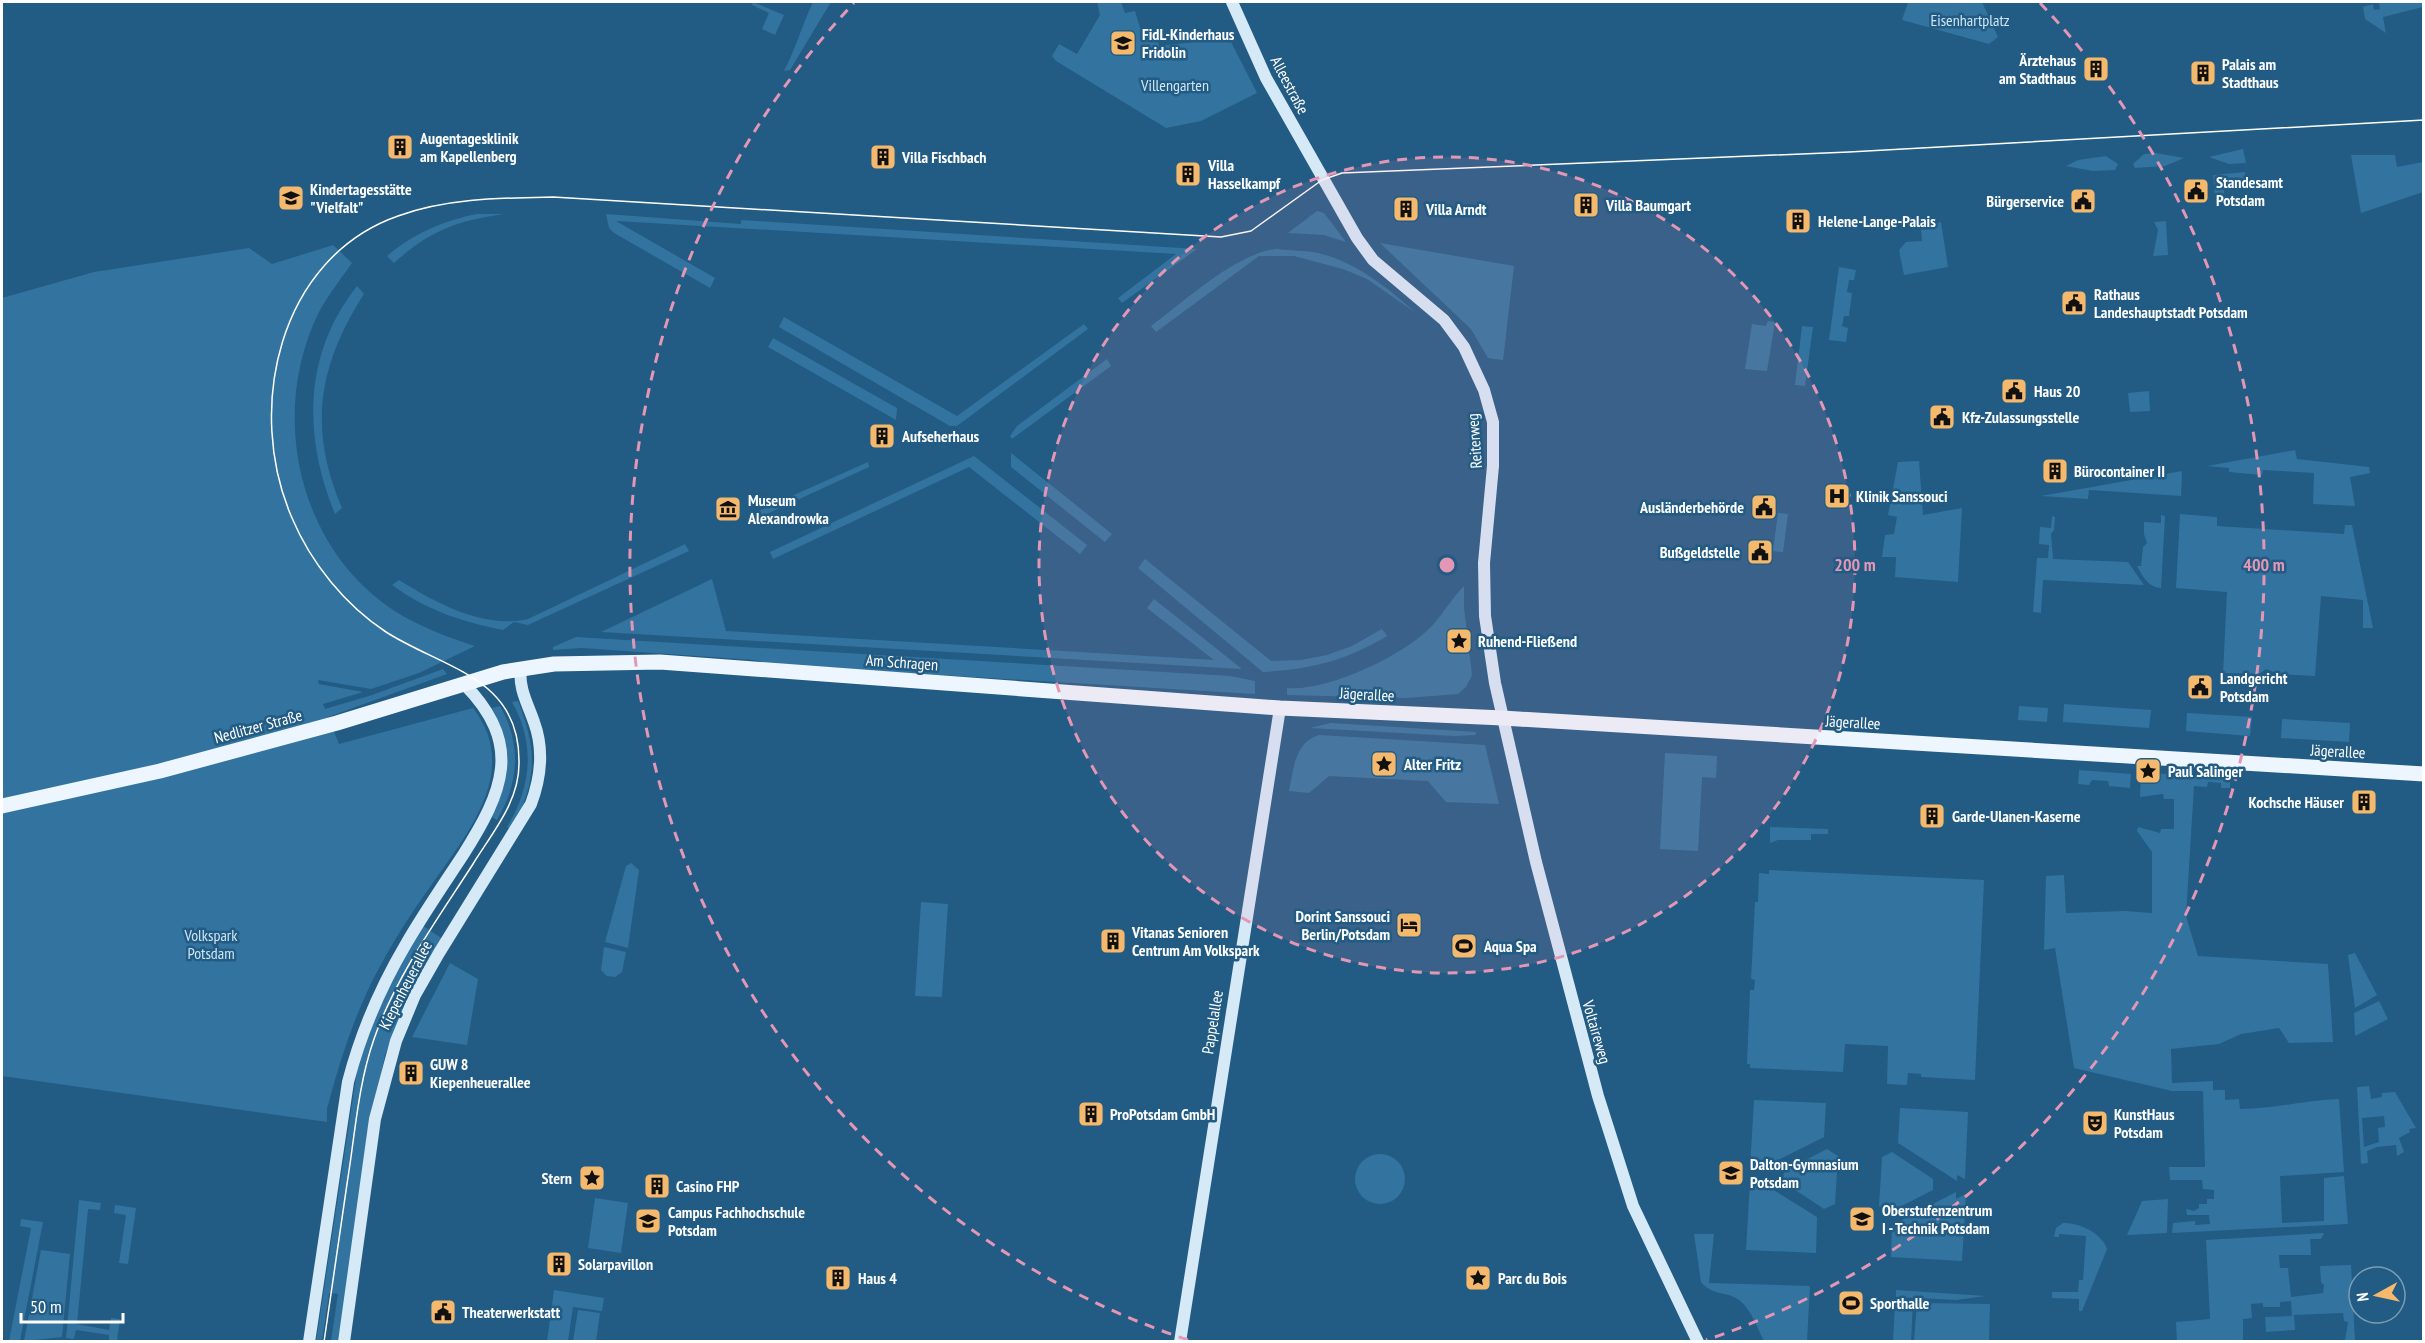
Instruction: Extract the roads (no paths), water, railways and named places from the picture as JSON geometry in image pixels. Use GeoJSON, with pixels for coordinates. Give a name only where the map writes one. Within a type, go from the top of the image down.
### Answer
{"type":"FeatureCollection","features":[{"type":"Feature","properties":{"kind":"main road","name":"Am Schragen"},"geometry":{"type":"LineString","coordinates":[[521,669],[559,664],[660,662],[1280,708]]}},
{"type":"Feature","properties":{"kind":"main road","name":"Nedlitzer Straße"},"geometry":{"type":"LineString","coordinates":[[2,806],[160,771],[337,723],[521,669]]}},
{"type":"Feature","properties":{"kind":"main road","name":"Jägerallee"},"geometry":{"type":"LineString","coordinates":[[1280,708],[1503,718],[2424,774]]}},
{"type":"Feature","properties":{"kind":"street","name":"Alleestraße"},"geometry":{"type":"LineString","coordinates":[[1232,2],[1266,78],[1324,182]]}},
{"type":"Feature","properties":{"kind":"street","name":"Reiterweg"},"geometry":{"type":"LineString","coordinates":[[1324,182],[1356,238],[1373,260],[1444,320],[1464,347],[1484,390],[1492,422],[1493,466],[1484,563],[1485,616],[1503,718]]}},
{"type":"Feature","properties":{"kind":"street","name":"Kiepenheuerallee"},"geometry":{"type":"LineString","coordinates":[[344,1341],[375,1119],[392,1049],[415,995],[531,804],[537,789],[540,745],[535,722],[521,689],[521,669]]}},
{"type":"Feature","properties":{"kind":"street","name":"Kiepenheuerallee"},"geometry":{"type":"LineString","coordinates":[[309,1341],[344,1110],[357,1047],[373,1005],[406,944],[486,819],[497,793],[501,760],[495,727],[481,701],[464,684]]}},
{"type":"Feature","properties":{"kind":"street","name":"Pappelallee"},"geometry":{"type":"LineString","coordinates":[[1179,1341],[1280,708]]}},
{"type":"Feature","properties":{"kind":"street","name":"Voltaireweg"},"geometry":{"type":"LineString","coordinates":[[1503,718],[1536,862],[1598,1096],[1633,1206],[1698,1341]]}},
{"type":"Feature","properties":{"kind":"tram line"},"geometry":{"type":"LineString","coordinates":[[324,1342],[359,1101],[374,1039],[406,971],[503,817],[518,778],[519,764],[516,735],[507,712],[493,694],[475,679],[386,632],[357,609],[331,582],[300,535],[278,476],[272,431],[273,386],[282,342],[299,302],[324,266],[357,237],[398,216],[455,202],[553,197],[1221,237],[1251,231],[1322,180],[1342,173],[1849,152],[2424,120]]}},
{"type":"Feature","properties":{"kind":"place","name":"FidL-Kinderhaus Fridolin"},"geometry":{"type":"Point","coordinates":[1123,43]}},
{"type":"Feature","properties":{"kind":"place","name":"Ärztehaus am Stadthaus"},"geometry":{"type":"Point","coordinates":[2096,69]}},
{"type":"Feature","properties":{"kind":"place","name":"Palais am Stadthaus"},"geometry":{"type":"Point","coordinates":[2203,73]}},
{"type":"Feature","properties":{"kind":"place","name":"Augentagesklinik am Kapellenberg"},"geometry":{"type":"Point","coordinates":[400,147]}},
{"type":"Feature","properties":{"kind":"place","name":"Villa Fischbach"},"geometry":{"type":"Point","coordinates":[883,157]}},
{"type":"Feature","properties":{"kind":"place","name":"Villa Hasselkampf"},"geometry":{"type":"Point","coordinates":[1188,174]}},
{"type":"Feature","properties":{"kind":"place","name":"Standesamt Potsdam"},"geometry":{"type":"Point","coordinates":[2196,191]}},
{"type":"Feature","properties":{"kind":"place","name":"Kindertagesstätte \"Vielfalt\""},"geometry":{"type":"Point","coordinates":[291,198]}},
{"type":"Feature","properties":{"kind":"place","name":"Bürgerservice"},"geometry":{"type":"Point","coordinates":[2083,201]}},
{"type":"Feature","properties":{"kind":"place","name":"Villa Baumgart"},"geometry":{"type":"Point","coordinates":[1586,205]}},
{"type":"Feature","properties":{"kind":"place","name":"Villa Arndt"},"geometry":{"type":"Point","coordinates":[1406,209]}},
{"type":"Feature","properties":{"kind":"place","name":"Helene-Lange-Palais"},"geometry":{"type":"Point","coordinates":[1798,221]}},
{"type":"Feature","properties":{"kind":"place","name":"Rathaus Landeshauptstadt Potsdam"},"geometry":{"type":"Point","coordinates":[2074,303]}},
{"type":"Feature","properties":{"kind":"place","name":"Haus 20"},"geometry":{"type":"Point","coordinates":[2014,391]}},
{"type":"Feature","properties":{"kind":"place","name":"Kfz-Zulassungsstelle"},"geometry":{"type":"Point","coordinates":[1942,417]}},
{"type":"Feature","properties":{"kind":"place","name":"Aufseherhaus"},"geometry":{"type":"Point","coordinates":[882,436]}},
{"type":"Feature","properties":{"kind":"place","name":"Bürocontainer II"},"geometry":{"type":"Point","coordinates":[2055,471]}},
{"type":"Feature","properties":{"kind":"place","name":"Klinik Sanssouci"},"geometry":{"type":"Point","coordinates":[1837,496]}},
{"type":"Feature","properties":{"kind":"place","name":"Ausländerbehörde"},"geometry":{"type":"Point","coordinates":[1764,507]}},
{"type":"Feature","properties":{"kind":"place","name":"Museum Alexandrowka"},"geometry":{"type":"Point","coordinates":[728,509]}},
{"type":"Feature","properties":{"kind":"place","name":"Bußgeldstelle"},"geometry":{"type":"Point","coordinates":[1760,552]}},
{"type":"Feature","properties":{"kind":"place","name":"Ruhend-Fließend"},"geometry":{"type":"Point","coordinates":[1459,641]}},
{"type":"Feature","properties":{"kind":"place","name":"Landgericht Potsdam"},"geometry":{"type":"Point","coordinates":[2200,687]}},
{"type":"Feature","properties":{"kind":"place","name":"Alter Fritz"},"geometry":{"type":"Point","coordinates":[1384,764]}},
{"type":"Feature","properties":{"kind":"place","name":"Paul Salinger"},"geometry":{"type":"Point","coordinates":[2148,771]}},
{"type":"Feature","properties":{"kind":"place","name":"Kochsche Häuser"},"geometry":{"type":"Point","coordinates":[2364,802]}},
{"type":"Feature","properties":{"kind":"place","name":"Garde-Ulanen-Kaserne"},"geometry":{"type":"Point","coordinates":[1932,816]}},
{"type":"Feature","properties":{"kind":"place","name":"Dorint Sanssouci Berlin/Potsdam"},"geometry":{"type":"Point","coordinates":[1409,925]}},
{"type":"Feature","properties":{"kind":"place","name":"Vitanas Senioren Centrum Am Volkspark"},"geometry":{"type":"Point","coordinates":[1113,941]}},
{"type":"Feature","properties":{"kind":"place","name":"Aqua Spa"},"geometry":{"type":"Point","coordinates":[1464,946]}},
{"type":"Feature","properties":{"kind":"place","name":"GUW 8 Kiepenheuerallee"},"geometry":{"type":"Point","coordinates":[411,1073]}},
{"type":"Feature","properties":{"kind":"place","name":"ProPotsdam GmbH"},"geometry":{"type":"Point","coordinates":[1091,1114]}},
{"type":"Feature","properties":{"kind":"place","name":"KunstHaus Potsdam"},"geometry":{"type":"Point","coordinates":[2095,1123]}},
{"type":"Feature","properties":{"kind":"place","name":"Dalton-Gymnasium Potsdam"},"geometry":{"type":"Point","coordinates":[1731,1173]}},
{"type":"Feature","properties":{"kind":"place","name":"Stern"},"geometry":{"type":"Point","coordinates":[592,1178]}},
{"type":"Feature","properties":{"kind":"place","name":"Casino FHP"},"geometry":{"type":"Point","coordinates":[657,1186]}},
{"type":"Feature","properties":{"kind":"place","name":"Oberstufenzentrum I - Technik Potsdam"},"geometry":{"type":"Point","coordinates":[1862,1219]}},
{"type":"Feature","properties":{"kind":"place","name":"Campus Fachhochschule Potsdam"},"geometry":{"type":"Point","coordinates":[648,1221]}},
{"type":"Feature","properties":{"kind":"place","name":"Solarpavillon"},"geometry":{"type":"Point","coordinates":[559,1264]}},
{"type":"Feature","properties":{"kind":"place","name":"Haus 4"},"geometry":{"type":"Point","coordinates":[838,1278]}},
{"type":"Feature","properties":{"kind":"place","name":"Parc du Bois"},"geometry":{"type":"Point","coordinates":[1478,1278]}},
{"type":"Feature","properties":{"kind":"place","name":"Sporthalle"},"geometry":{"type":"Point","coordinates":[1851,1303]}},
{"type":"Feature","properties":{"kind":"place","name":"Theaterwerkstatt"},"geometry":{"type":"Point","coordinates":[443,1312]}},
{"type":"Feature","properties":{"kind":"park label","name":"Eisenhartplatz"},"geometry":{"type":"Point","coordinates":[1970,20]}},
{"type":"Feature","properties":{"kind":"park label","name":"Villengarten"},"geometry":{"type":"Point","coordinates":[1175,85]}},
{"type":"Feature","properties":{"kind":"park label","name":"Volkspark Potsdam"},"geometry":{"type":"Point","coordinates":[211,944]}}]}
